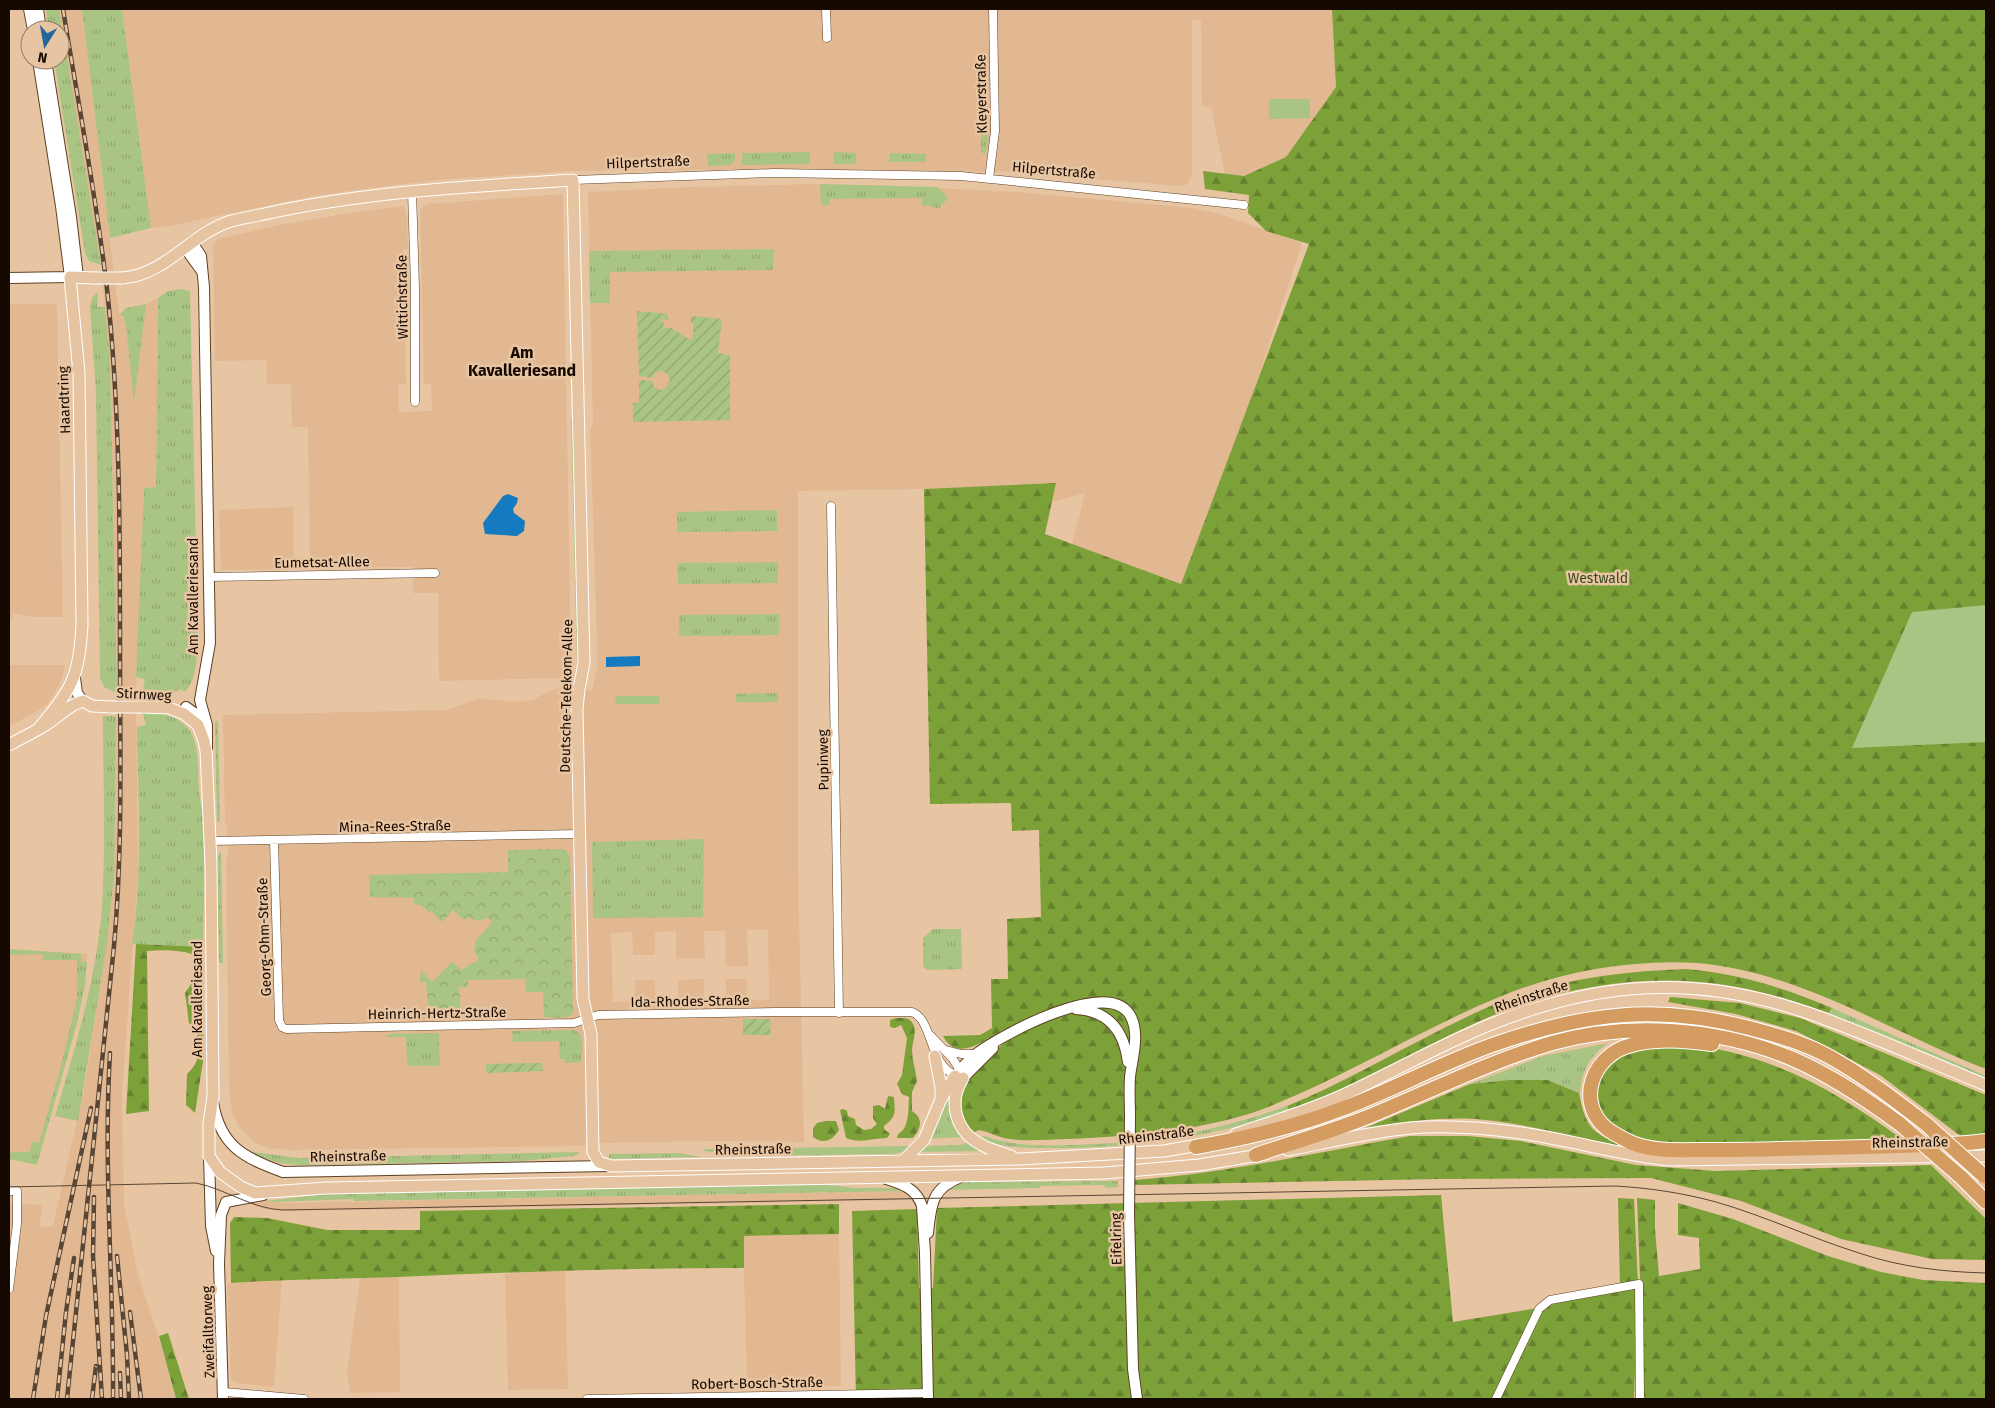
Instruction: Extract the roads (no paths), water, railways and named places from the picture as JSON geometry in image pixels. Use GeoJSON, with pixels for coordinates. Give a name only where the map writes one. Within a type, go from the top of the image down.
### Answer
{"type":"FeatureCollection","features":[{"type":"Feature","properties":{"kind":"highway"},"geometry":{"type":"LineString","coordinates":[[1196,1147],[1250,1137],[1312,1120],[1377,1095],[1478,1051],[1534,1031],[1578,1020],[1638,1014],[1669,1014],[1696,1017],[1767,1033],[1799,1043],[1828,1057],[1889,1096],[1926,1124],[1985,1177]]}},
{"type":"Feature","properties":{"kind":"highway"},"geometry":{"type":"LineString","coordinates":[[1256,1155],[1369,1116],[1518,1054],[1554,1043],[1588,1036],[1640,1030],[1699,1033],[1753,1046],[1792,1059],[1845,1086],[1900,1124],[1962,1178],[1986,1202]]}},
{"type":"Feature","properties":{"kind":"highway"},"geometry":{"type":"LineString","coordinates":[[1792,1059],[1709,1044],[1663,1041],[1626,1046],[1603,1060],[1595,1072],[1590,1086],[1592,1107],[1606,1128],[1619,1136],[1634,1144],[1665,1150],[1890,1147],[1986,1141]]}},
{"type":"Feature","properties":{"kind":"main road","name":"Haardtring"},"geometry":{"type":"LineString","coordinates":[[40,70],[74,277]]}},
{"type":"Feature","properties":{"kind":"main road","name":"Haardtring"},"geometry":{"type":"LineString","coordinates":[[38,729],[63,698],[74,678],[82,623],[80,420],[71,217],[48,70]]}},
{"type":"Feature","properties":{"kind":"main road","name":"Hilpertstraße"},"geometry":{"type":"LineString","coordinates":[[74,277],[122,278],[136,276],[157,268],[215,227],[240,219],[322,202],[412,191],[573,180]]}},
{"type":"Feature","properties":{"kind":"main road","name":"Deutsche-Telekom-Allee"},"geometry":{"type":"LineString","coordinates":[[573,180],[584,663],[578,696],[583,999],[591,1034],[593,1152],[599,1162],[611,1166]]}},
{"type":"Feature","properties":{"kind":"main road","name":"Am Kavalleriesand"},"geometry":{"type":"LineString","coordinates":[[188,245],[203,273],[210,643],[200,700],[207,725],[206,751],[210,841],[213,1096],[210,1117],[209,1171]]}},
{"type":"Feature","properties":{"kind":"main road"},"geometry":{"type":"LineString","coordinates":[[9,278],[74,277]]}},
{"type":"Feature","properties":{"kind":"main road"},"geometry":{"type":"LineString","coordinates":[[74,678],[75,689],[83,700]]}},
{"type":"Feature","properties":{"kind":"main road","name":"Haardtring"},"geometry":{"type":"LineString","coordinates":[[9,745],[48,724],[70,706],[83,700]]}},
{"type":"Feature","properties":{"kind":"main road","name":"Stirnweg"},"geometry":{"type":"LineString","coordinates":[[83,700],[92,706],[169,708],[184,714],[198,725],[206,751]]}},
{"type":"Feature","properties":{"kind":"main road"},"geometry":{"type":"LineString","coordinates":[[169,708],[186,707],[200,700]]}},
{"type":"Feature","properties":{"kind":"main road"},"geometry":{"type":"LineString","coordinates":[[186,707],[196,713],[202,720],[205,731],[206,751]]}},
{"type":"Feature","properties":{"kind":"main road","name":"Rheinstraße"},"geometry":{"type":"LineString","coordinates":[[283,1172],[1020,1159],[1116,1155],[1196,1147],[1278,1120],[1340,1096],[1407,1062],[1517,1014],[1576,996],[1630,988],[1655,987],[1706,990],[1783,1005],[1877,1039],[1986,1085]]}},
{"type":"Feature","properties":{"kind":"main road","name":"Eifelring"},"geometry":{"type":"LineString","coordinates":[[959,1075],[976,1054],[1042,1018],[1102,1001],[1116,1003],[1126,1009],[1132,1020],[1134,1031],[1130,1078],[1129,1215],[1133,1369],[1137,1399]]}},
{"type":"Feature","properties":{"kind":"main road","name":"Eifelring"},"geometry":{"type":"LineString","coordinates":[[1065,1010],[1087,1011],[1110,1021],[1123,1039],[1130,1078]]}},
{"type":"Feature","properties":{"kind":"main road","name":"Eifelring"},"geometry":{"type":"LineString","coordinates":[[959,1075],[1007,1036]]}},
{"type":"Feature","properties":{"kind":"main road"},"geometry":{"type":"LineString","coordinates":[[940,1052],[941,1099]]}},
{"type":"Feature","properties":{"kind":"main road"},"geometry":{"type":"LineString","coordinates":[[903,1161],[924,1140],[941,1099],[959,1075]]}},
{"type":"Feature","properties":{"kind":"main road"},"geometry":{"type":"LineString","coordinates":[[959,1075],[955,1103],[956,1115],[963,1130],[982,1145],[1020,1159]]}},
{"type":"Feature","properties":{"kind":"main road","name":"Am Kavalleriesand"},"geometry":{"type":"LineString","coordinates":[[213,1096],[219,1128],[234,1147],[247,1157],[283,1172]]}},
{"type":"Feature","properties":{"kind":"main road","name":"Rheinstraße"},"geometry":{"type":"LineString","coordinates":[[209,1156],[220,1172],[241,1187],[255,1193],[346,1187],[1104,1173],[1199,1165],[1375,1133],[1412,1128],[1444,1127],[1522,1133],[1637,1157],[1670,1160],[1986,1156]]}},
{"type":"Feature","properties":{"kind":"main road","name":"Zweifalltorweg"},"geometry":{"type":"LineString","coordinates":[[209,1171],[211,1226],[219,1264]]}},
{"type":"Feature","properties":{"kind":"main road"},"geometry":{"type":"LineString","coordinates":[[925,1253],[930,1212],[934,1198],[948,1182],[964,1175]]}},
{"type":"Feature","properties":{"kind":"main road"},"geometry":{"type":"LineString","coordinates":[[880,1178],[903,1184],[915,1193],[922,1206],[925,1253],[927,1396]]}},
{"type":"Feature","properties":{"kind":"main road","name":"Rheinstraße"},"geometry":{"type":"LineString","coordinates":[[222,1211],[224,1204],[228,1201],[281,1191]]}},
{"type":"Feature","properties":{"kind":"main road","name":"Zweifalltorweg"},"geometry":{"type":"LineString","coordinates":[[222,1211],[219,1264],[223,1396]]}},
{"type":"Feature","properties":{"kind":"street"},"geometry":{"type":"LineString","coordinates":[[826,9],[827,38]]}},
{"type":"Feature","properties":{"kind":"street","name":"Kleyerstraße"},"geometry":{"type":"LineString","coordinates":[[989,179],[994,138],[992,9]]}},
{"type":"Feature","properties":{"kind":"street","name":"Hilpertstraße"},"geometry":{"type":"LineString","coordinates":[[573,180],[784,173],[884,174],[989,179],[1244,205]]}},
{"type":"Feature","properties":{"kind":"street","name":"Wittichstraße"},"geometry":{"type":"LineString","coordinates":[[412,191],[415,287],[415,402]]}},
{"type":"Feature","properties":{"kind":"street","name":"Pupinweg"},"geometry":{"type":"LineString","coordinates":[[831,506],[839,1013]]}},
{"type":"Feature","properties":{"kind":"street","name":"Eumetsat-Allee"},"geometry":{"type":"LineString","coordinates":[[208,577],[435,573]]}},
{"type":"Feature","properties":{"kind":"street","name":"Mina-Rees-Straße"},"geometry":{"type":"LineString","coordinates":[[210,841],[580,834]]}},
{"type":"Feature","properties":{"kind":"street","name":"Georg-Ohm-Straße"},"geometry":{"type":"LineString","coordinates":[[274,840],[279,1020],[282,1027],[286,1029]]}},
{"type":"Feature","properties":{"kind":"street","name":"Ida-Rhodes-Straße"},"geometry":{"type":"LineString","coordinates":[[588,1019],[598,1016],[793,1012],[839,1013]]}},
{"type":"Feature","properties":{"kind":"street"},"geometry":{"type":"LineString","coordinates":[[839,1013],[912,1012],[919,1016],[940,1052],[959,1075]]}},
{"type":"Feature","properties":{"kind":"street","name":"Heinrich-Hertz-Straße"},"geometry":{"type":"LineString","coordinates":[[286,1029],[574,1023],[588,1019]]}},
{"type":"Feature","properties":{"kind":"street"},"geometry":{"type":"LineString","coordinates":[[940,1052],[976,1054]]}},
{"type":"Feature","properties":{"kind":"street"},"geometry":{"type":"LineString","coordinates":[[940,1052],[946,1070],[959,1075]]}},
{"type":"Feature","properties":{"kind":"street"},"geometry":{"type":"LineString","coordinates":[[9,1289],[17,1224],[13,1191]]}},
{"type":"Feature","properties":{"kind":"street"},"geometry":{"type":"LineString","coordinates":[[1496,1399],[1539,1309],[1550,1300],[1639,1284],[1640,1399]]}},
{"type":"Feature","properties":{"kind":"street"},"geometry":{"type":"LineString","coordinates":[[223,1396],[304,1399]]}},
{"type":"Feature","properties":{"kind":"street","name":"Robert-Bosch-Straße"},"geometry":{"type":"LineString","coordinates":[[587,1399],[927,1396]]}},
{"type":"Feature","properties":{"kind":"water"},"geometry":{"type":"Polygon","coordinates":[[[508,494],[518,498],[513,509],[514,513],[525,521],[524,531],[517,536],[485,534],[483,523],[503,496],[508,494]]]}},
{"type":"Feature","properties":{"kind":"water"},"geometry":{"type":"Polygon","coordinates":[[[640,656],[640,666],[606,667],[606,657],[640,656]]]}},
{"type":"Feature","properties":{"kind":"tram line"},"geometry":{"type":"LineString","coordinates":[[9,1187],[196,1183],[250,1203],[283,1210],[1615,1186],[1666,1191],[1716,1202],[1841,1247],[1890,1262],[1938,1270],[1986,1273]]}},
{"type":"Feature","properties":{"kind":"railway"},"geometry":{"type":"LineString","coordinates":[[63,9],[98,219],[107,289],[115,379],[120,558],[120,835],[117,909],[67,1399]]}},
{"type":"Feature","properties":{"kind":"railway"},"geometry":{"type":"LineString","coordinates":[[110,1053],[108,1183],[113,1399]]}},
{"type":"Feature","properties":{"kind":"railway"},"geometry":{"type":"LineString","coordinates":[[33,1399],[46,1316],[91,1108]]}},
{"type":"Feature","properties":{"kind":"railway"},"geometry":{"type":"LineString","coordinates":[[94,1197],[93,1256],[102,1399]]}},
{"type":"Feature","properties":{"kind":"railway"},"geometry":{"type":"LineString","coordinates":[[117,1256],[127,1355],[129,1399]]}},
{"type":"Feature","properties":{"kind":"railway"},"geometry":{"type":"LineString","coordinates":[[57,1399],[74,1258]]}},
{"type":"Feature","properties":{"kind":"railway"},"geometry":{"type":"LineString","coordinates":[[130,1312],[141,1399]]}},
{"type":"Feature","properties":{"kind":"railway"},"geometry":{"type":"LineString","coordinates":[[92,1399],[96,1366]]}},
{"type":"Feature","properties":{"kind":"railway"},"geometry":{"type":"LineString","coordinates":[[120,1373],[121,1399]]}},
{"type":"Feature","properties":{"kind":"district","name":"Am Kavalleriesand"},"geometry":{"type":"Point","coordinates":[522,361]}},
{"type":"Feature","properties":{"kind":"park label","name":"Westwald"},"geometry":{"type":"Point","coordinates":[1598,578]}}]}
